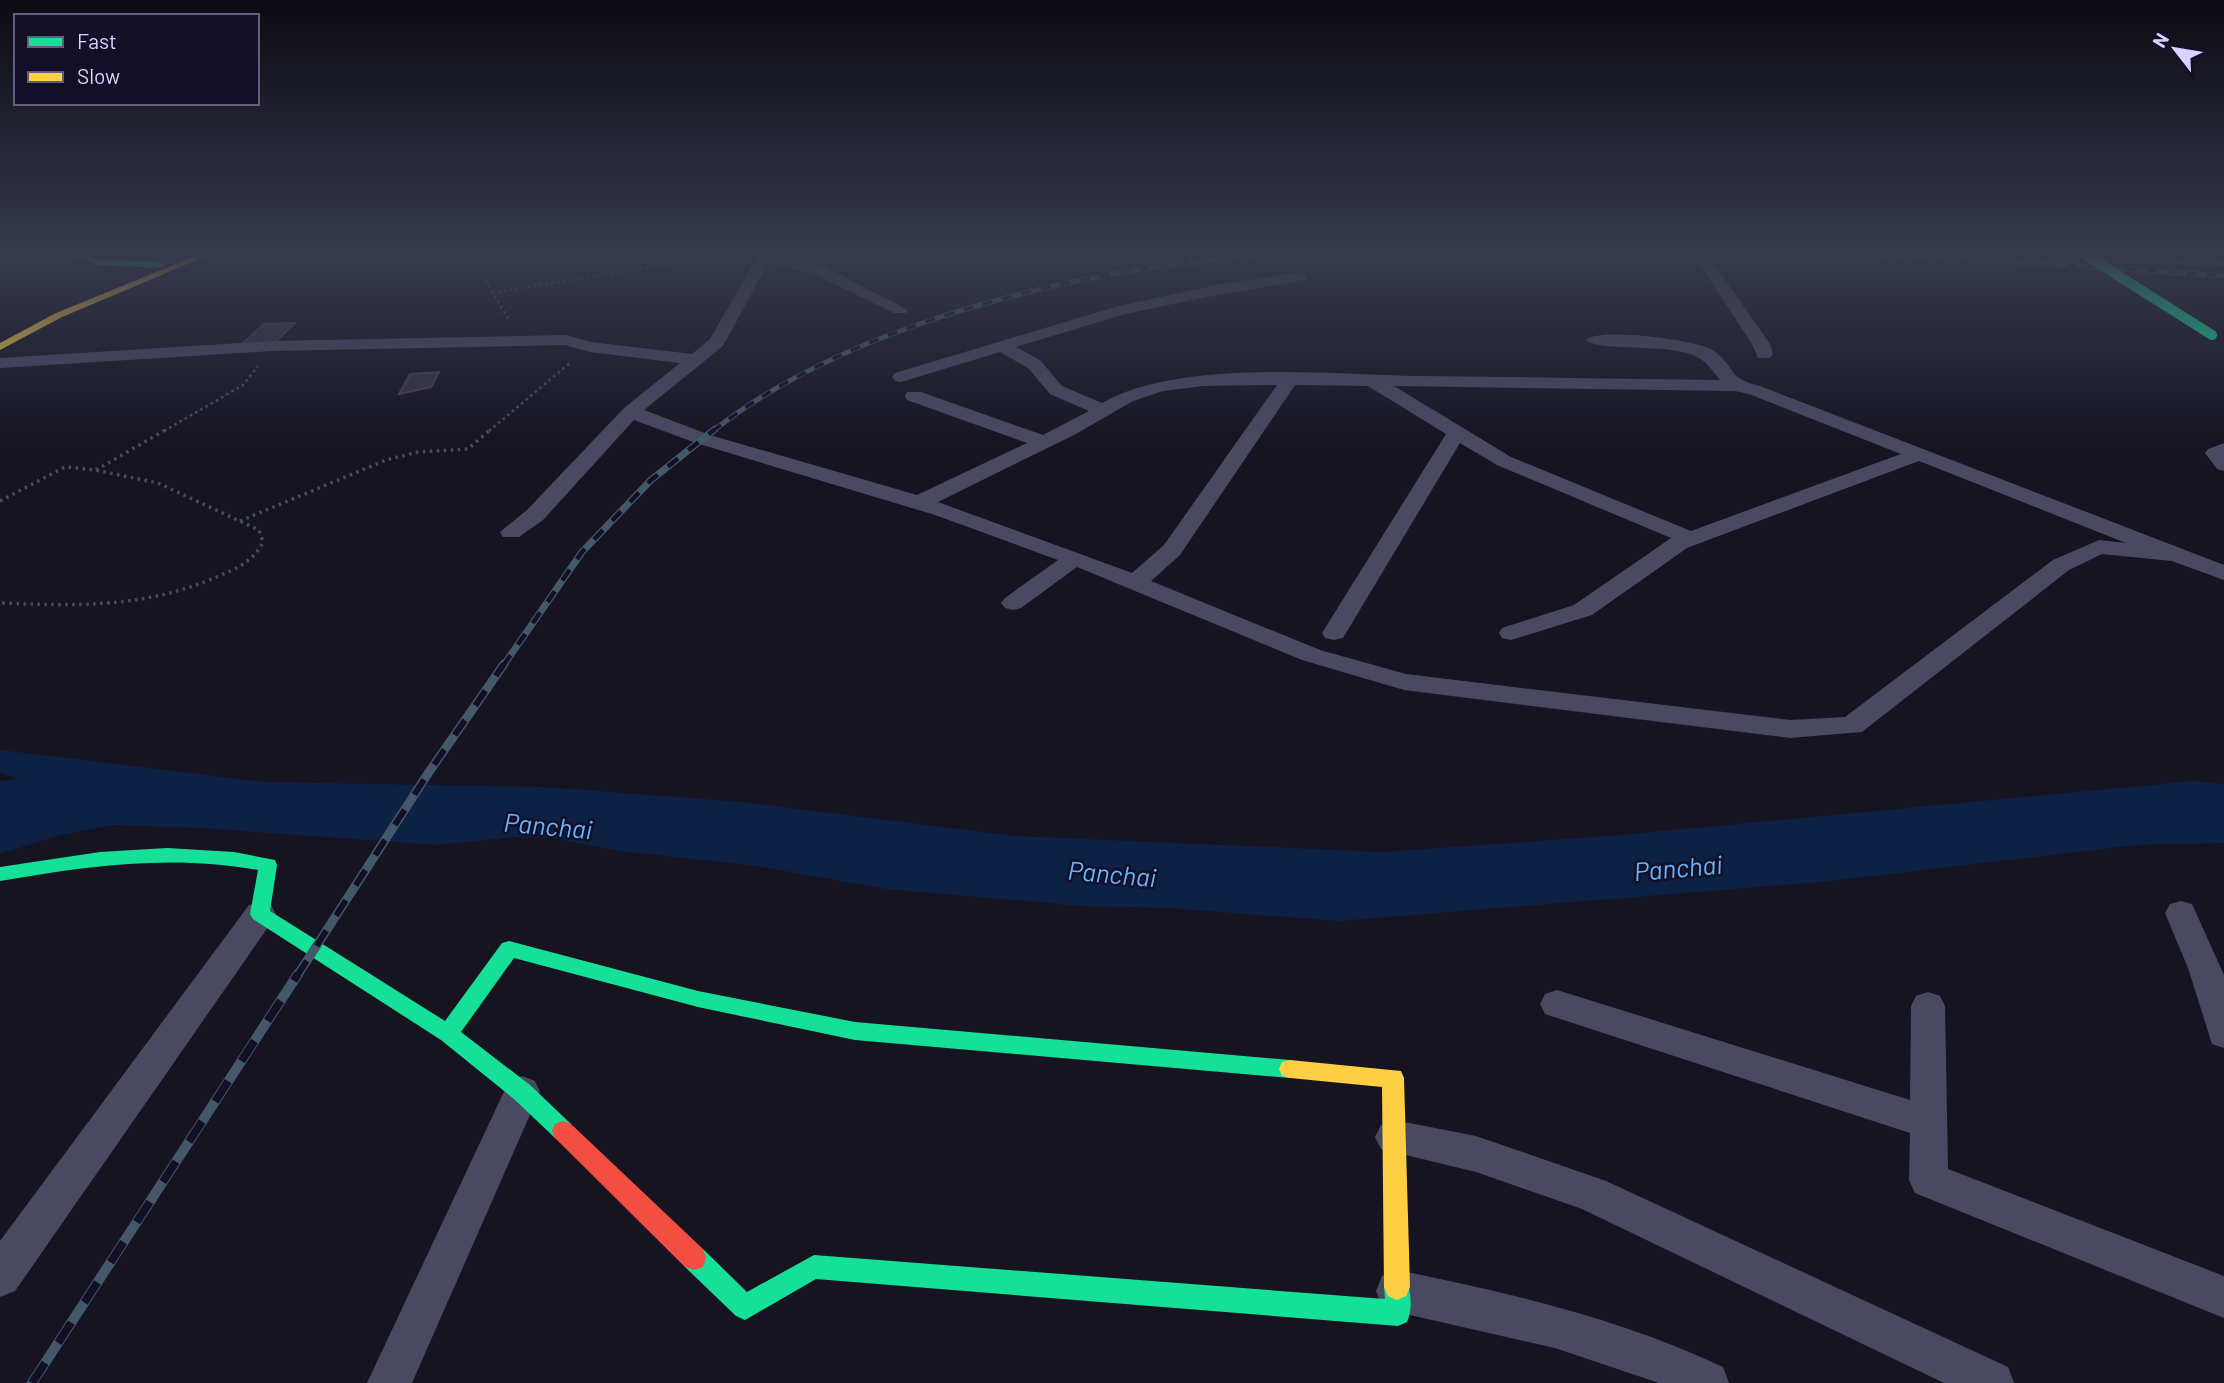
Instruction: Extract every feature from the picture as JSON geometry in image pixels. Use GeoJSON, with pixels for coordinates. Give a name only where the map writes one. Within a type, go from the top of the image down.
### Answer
{"type":"FeatureCollection","features":[{"type":"Feature","properties":{"kind":"main road"},"geometry":{"type":"LineString","coordinates":[[0,335],[40,317]]}},
{"type":"Feature","properties":{"kind":"main road"},"geometry":{"type":"LineString","coordinates":[[0,347],[56,317]]}},
{"type":"Feature","properties":{"kind":"main road"},"geometry":{"type":"LineString","coordinates":[[2183,317],[2218,339]]}},
{"type":"Feature","properties":{"kind":"main road"},"geometry":{"type":"LineString","coordinates":[[0,874],[105,855],[180,854],[242,858],[268,865],[260,914],[448,1034],[522,1092],[746,1307],[814,1267],[1398,1313],[1393,1078],[855,1031],[698,999],[509,949],[448,1034]]}},
{"type":"Feature","properties":{"kind":"street"},"geometry":{"type":"LineString","coordinates":[[511,532],[535,515],[631,412],[692,359],[717,342],[731,317]]}},
{"type":"Feature","properties":{"kind":"street"},"geometry":{"type":"LineString","coordinates":[[901,377],[1099,317]]}},
{"type":"Feature","properties":{"kind":"street"},"geometry":{"type":"LineString","coordinates":[[1742,317],[1761,344],[1764,354]]}},
{"type":"Feature","properties":{"kind":"street"},"geometry":{"type":"LineString","coordinates":[[0,363],[272,346],[566,340],[590,347],[692,359]]}},
{"type":"Feature","properties":{"kind":"street"},"geometry":{"type":"LineString","coordinates":[[1595,340],[1649,341],[1707,354],[1735,386]]}},
{"type":"Feature","properties":{"kind":"street"},"geometry":{"type":"LineString","coordinates":[[1001,346],[1034,364],[1056,390],[1103,410]]}},
{"type":"Feature","properties":{"kind":"street"},"geometry":{"type":"LineString","coordinates":[[1135,583],[1172,550],[1290,379]]}},
{"type":"Feature","properties":{"kind":"street"},"geometry":{"type":"LineString","coordinates":[[920,502],[1044,442],[1126,397],[1161,386],[1203,381],[1290,379],[1735,386],[1754,390],[2224,573]]}},
{"type":"Feature","properties":{"kind":"street"},"geometry":{"type":"LineString","coordinates":[[1372,380],[1504,461],[1692,539]]}},
{"type":"Feature","properties":{"kind":"street"},"geometry":{"type":"LineString","coordinates":[[914,396],[1044,442]]}},
{"type":"Feature","properties":{"kind":"street"},"geometry":{"type":"LineString","coordinates":[[631,412],[703,439],[920,502],[1075,558],[1311,655],[1404,682],[1790,729],[1852,726],[2061,565],[2099,547],[2174,554]]}},
{"type":"Feature","properties":{"kind":"street"},"geometry":{"type":"LineString","coordinates":[[1334,633],[1457,432]]}},
{"type":"Feature","properties":{"kind":"street"},"geometry":{"type":"LineString","coordinates":[[2224,449],[2215,453],[2224,465]]}},
{"type":"Feature","properties":{"kind":"street"},"geometry":{"type":"LineString","coordinates":[[1511,633],[1584,610],[1679,544],[1920,454]]}},
{"type":"Feature","properties":{"kind":"street"},"geometry":{"type":"LineString","coordinates":[[1013,603],[1075,558]]}},
{"type":"Feature","properties":{"kind":"street"},"geometry":{"type":"LineString","coordinates":[[2181,913],[2215,971],[2224,1033]]}},
{"type":"Feature","properties":{"kind":"street"},"geometry":{"type":"LineString","coordinates":[[0,1276],[260,914]]}},
{"type":"Feature","properties":{"kind":"street"},"geometry":{"type":"LineString","coordinates":[[1556,1004],[1928,1122]]}},
{"type":"Feature","properties":{"kind":"street"},"geometry":{"type":"LineString","coordinates":[[1928,1006],[1928,1180],[2224,1297]]}},
{"type":"Feature","properties":{"kind":"street"},"geometry":{"type":"LineString","coordinates":[[389,1383],[522,1092]]}},
{"type":"Feature","properties":{"kind":"street"},"geometry":{"type":"LineString","coordinates":[[1394,1137],[1476,1154],[1592,1194],[1992,1383]]}},
{"type":"Feature","properties":{"kind":"street"},"geometry":{"type":"LineString","coordinates":[[1397,1291],[1546,1322],[1666,1362],[1707,1383]]}},
{"type":"Feature","properties":{"kind":"path"},"geometry":{"type":"LineString","coordinates":[[505,317],[566,340]]}},
{"type":"Feature","properties":{"kind":"path"},"geometry":{"type":"LineString","coordinates":[[95,470],[243,385],[272,346]]}},
{"type":"Feature","properties":{"kind":"path"},"geometry":{"type":"LineString","coordinates":[[239,521],[386,460],[426,451],[468,449],[590,347]]}},
{"type":"Feature","properties":{"kind":"path"},"geometry":{"type":"LineString","coordinates":[[0,501],[65,467],[95,470],[158,483],[258,530],[263,542],[258,555],[235,569],[156,598],[37,605],[0,603]]}},
{"type":"Feature","properties":{"kind":"water","name":"Panchai"},"geometry":{"type":"Polygon","coordinates":[[[0,750],[264,782],[543,787],[742,802],[1016,836],[1382,852],[1610,836],[2194,781],[2224,784],[2224,843],[2137,845],[1821,882],[1339,921],[1168,908],[1083,906],[886,889],[750,865],[627,852],[551,838],[514,837],[436,845],[202,828],[113,825],[60,835],[0,854],[0,781],[19,779],[0,773],[0,750]]]}},
{"type":"Feature","properties":{"kind":"building"},"geometry":{"type":"Polygon","coordinates":[[[295,323],[273,344],[241,345],[264,324],[295,323]]]}},
{"type":"Feature","properties":{"kind":"building"},"geometry":{"type":"Polygon","coordinates":[[[439,372],[431,387],[399,394],[410,374],[439,372]]]}},
{"type":"Feature","properties":{"kind":"railway"},"geometry":{"type":"LineString","coordinates":[[713,431],[760,398],[813,369],[868,343],[944,317]]}},
{"type":"Feature","properties":{"kind":"railway"},"geometry":{"type":"LineString","coordinates":[[503,666],[582,552],[651,480],[715,429]]}},
{"type":"Feature","properties":{"kind":"railway"},"geometry":{"type":"LineString","coordinates":[[297,976],[429,772],[504,664]]}},
{"type":"Feature","properties":{"kind":"railway"},"geometry":{"type":"LineString","coordinates":[[32,1383],[298,974]]}},
{"type":"Feature","properties":{"kind":"traffic: fast"},"geometry":{"type":"LineString","coordinates":[[2183,317],[2212,335]]}},
{"type":"Feature","properties":{"kind":"traffic: fast"},"geometry":{"type":"LineString","coordinates":[[0,874],[100,859],[167,854],[200,855],[268,865],[260,914],[448,1034],[522,1092],[563,1131]]}},
{"type":"Feature","properties":{"kind":"traffic: fast"},"geometry":{"type":"LineString","coordinates":[[448,1034],[509,949],[698,999],[855,1031],[1290,1069]]}},
{"type":"Feature","properties":{"kind":"traffic: fast"},"geometry":{"type":"LineString","coordinates":[[694,1258],[745,1307],[814,1267],[1398,1313],[1397,1287]]}},
{"type":"Feature","properties":{"kind":"traffic: slow"},"geometry":{"type":"LineString","coordinates":[[0,347],[56,317]]}},
{"type":"Feature","properties":{"kind":"traffic: slow"},"geometry":{"type":"LineString","coordinates":[[1290,1069],[1393,1078],[1397,1287]]}},
{"type":"Feature","properties":{"kind":"traffic: jam"},"geometry":{"type":"LineString","coordinates":[[563,1131],[694,1258]]}}]}
